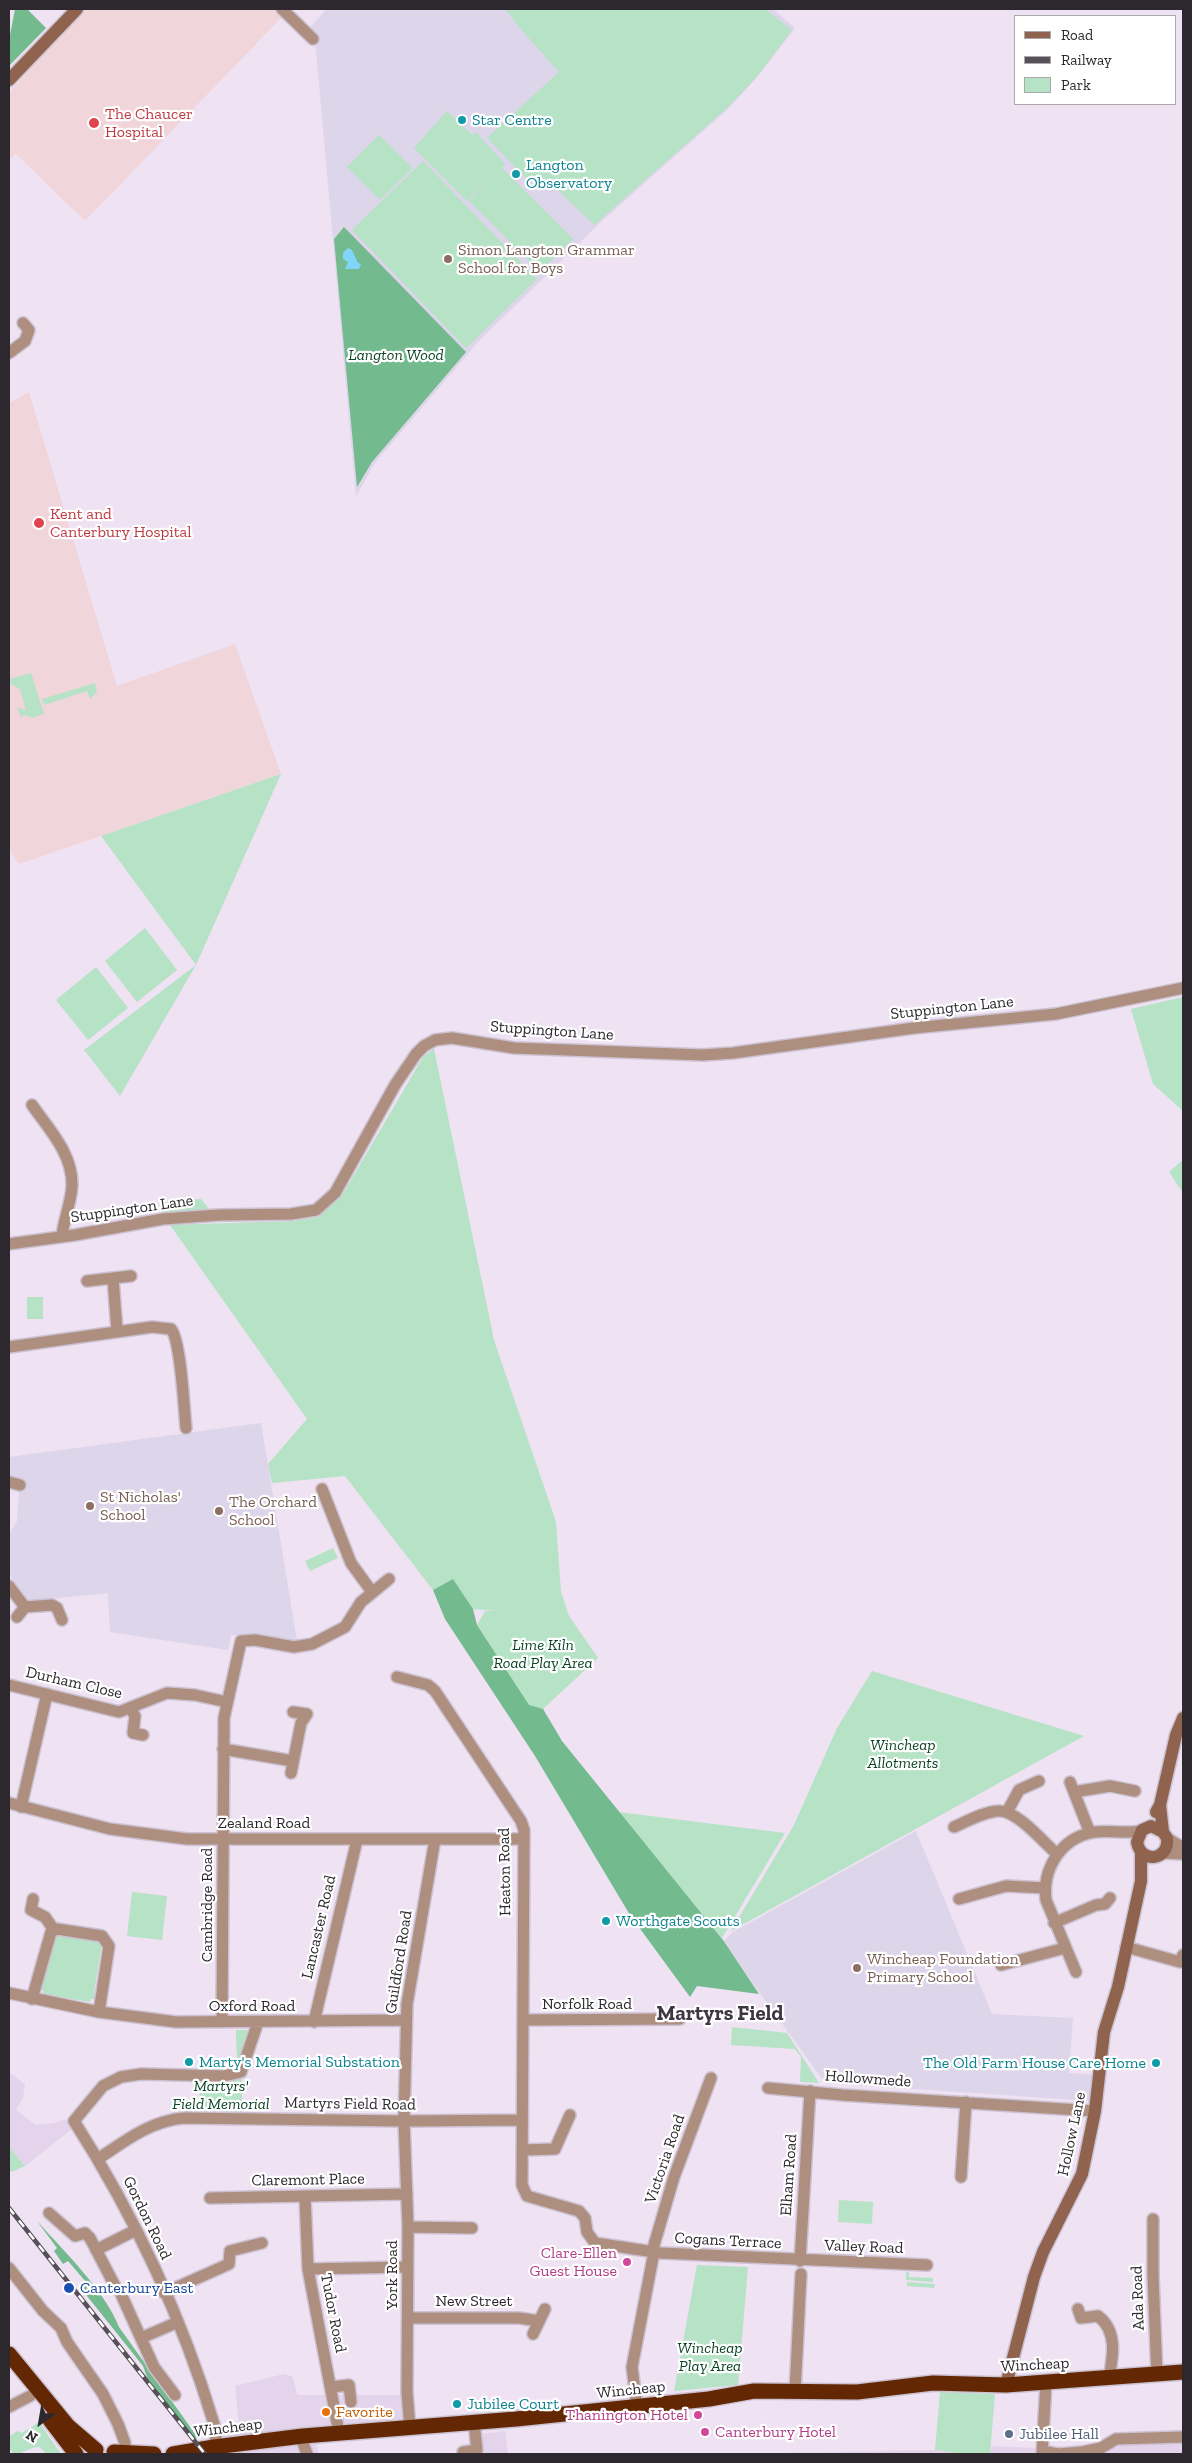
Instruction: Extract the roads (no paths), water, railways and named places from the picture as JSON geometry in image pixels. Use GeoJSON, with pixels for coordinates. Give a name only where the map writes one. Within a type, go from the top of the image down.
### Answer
{"type":"FeatureCollection","features":[{"type":"Feature","properties":{"kind":"highway"},"geometry":{"type":"LineString","coordinates":[[9,2354],[91,2452],[154,2454]]}},
{"type":"Feature","properties":{"kind":"highway"},"geometry":{"type":"LineString","coordinates":[[9,2370],[76,2454]]}},
{"type":"Feature","properties":{"kind":"highway","name":"Wincheap"},"geometry":{"type":"LineString","coordinates":[[173,2454],[303,2436],[637,2407],[709,2399],[754,2391],[857,2392],[933,2383],[1006,2385],[1183,2372]]}},
{"type":"Feature","properties":{"kind":"street"},"geometry":{"type":"LineString","coordinates":[[9,80],[78,9]]}},
{"type":"Feature","properties":{"kind":"street"},"geometry":{"type":"LineString","coordinates":[[282,9],[313,39]]}},
{"type":"Feature","properties":{"kind":"street"},"geometry":{"type":"LineString","coordinates":[[9,353],[25,341],[29,330],[22,323]]}},
{"type":"Feature","properties":{"kind":"street","name":"Stuppington Lane"},"geometry":{"type":"LineString","coordinates":[[9,1244],[62,1235],[76,1235],[170,1218],[306,1213],[325,1204],[335,1193],[395,1084],[416,1054],[424,1046],[435,1040],[452,1038],[514,1048],[542,1050],[704,1055],[733,1054],[904,1029],[1056,1014],[1183,988]]}},
{"type":"Feature","properties":{"kind":"street"},"geometry":{"type":"LineString","coordinates":[[39,1109],[65,1153],[71,1174],[71,1193],[62,1235]]}},
{"type":"Feature","properties":{"kind":"street"},"geometry":{"type":"LineString","coordinates":[[87,1281],[131,1276]]}},
{"type":"Feature","properties":{"kind":"street"},"geometry":{"type":"LineString","coordinates":[[113,1278],[117,1331]]}},
{"type":"Feature","properties":{"kind":"street"},"geometry":{"type":"LineString","coordinates":[[9,1347],[160,1326],[171,1329],[175,1333],[185,1428]]}},
{"type":"Feature","properties":{"kind":"street"},"geometry":{"type":"LineString","coordinates":[[322,1489],[327,1520],[351,1564],[372,1592],[389,1579]]}},
{"type":"Feature","properties":{"kind":"street"},"geometry":{"type":"LineString","coordinates":[[9,1586],[25,1607]]}},
{"type":"Feature","properties":{"kind":"street","name":"Cambridge Road"},"geometry":{"type":"LineString","coordinates":[[222,2022],[224,1718],[241,1641],[306,1647],[345,1627],[361,1602],[372,1592]]}},
{"type":"Feature","properties":{"kind":"street"},"geometry":{"type":"LineString","coordinates":[[17,1617],[25,1607],[52,1605],[57,1608],[62,1620]]}},
{"type":"Feature","properties":{"kind":"street","name":"Heaton Road"},"geometry":{"type":"LineString","coordinates":[[396,1677],[428,1685],[435,1691],[521,1821],[523,1838],[523,2150]]}},
{"type":"Feature","properties":{"kind":"street","name":"Durham Close"},"geometry":{"type":"LineString","coordinates":[[9,1685],[119,1712],[131,1709],[167,1693],[195,1695],[227,1702]]}},
{"type":"Feature","properties":{"kind":"street"},"geometry":{"type":"LineString","coordinates":[[21,1807],[47,1694]]}},
{"type":"Feature","properties":{"kind":"street","name":"Durham Close"},"geometry":{"type":"LineString","coordinates":[[131,1709],[135,1716],[133,1733],[143,1735]]}},
{"type":"Feature","properties":{"kind":"street"},"geometry":{"type":"LineString","coordinates":[[291,1773],[301,1724],[307,1714],[293,1712]]}},
{"type":"Feature","properties":{"kind":"street","name":"Hollow Lane"},"geometry":{"type":"LineString","coordinates":[[1006,2385],[1034,2277],[1043,2252],[1082,2174],[1096,2111],[1104,2032],[1118,1987],[1141,1881],[1137,1840],[1160,1805],[1176,1735],[1183,1718]]}},
{"type":"Feature","properties":{"kind":"street"},"geometry":{"type":"LineString","coordinates":[[224,1749],[293,1761]]}},
{"type":"Feature","properties":{"kind":"street"},"geometry":{"type":"LineString","coordinates":[[1006,1812],[1019,1790],[1039,1781]]}},
{"type":"Feature","properties":{"kind":"street"},"geometry":{"type":"LineString","coordinates":[[1090,1833],[1072,1788],[1110,1786],[1135,1790]]}},
{"type":"Feature","properties":{"kind":"street","name":"Zealand Road"},"geometry":{"type":"LineString","coordinates":[[9,1803],[110,1828],[187,1839],[357,1840],[523,1838]]}},
{"type":"Feature","properties":{"kind":"street","name":"Hollow Lane"},"geometry":{"type":"LineString","coordinates":[[1141,1881],[1167,1847],[1160,1805]]}},
{"type":"Feature","properties":{"kind":"street"},"geometry":{"type":"LineString","coordinates":[[954,1827],[988,1813],[1006,1812],[1016,1816],[1057,1854]]}},
{"type":"Feature","properties":{"kind":"street"},"geometry":{"type":"LineString","coordinates":[[1076,1972],[1054,1923],[1044,1888],[1049,1866],[1057,1854],[1067,1845],[1090,1833],[1143,1830],[1154,1826],[1183,1848]]}},
{"type":"Feature","properties":{"kind":"street"},"geometry":{"type":"LineString","coordinates":[[1104,1832],[1129,1840],[1148,1857],[1183,1854]]}},
{"type":"Feature","properties":{"kind":"street","name":"Guildford Road"},"geometry":{"type":"LineString","coordinates":[[404,2121],[407,2004],[435,1839]]}},
{"type":"Feature","properties":{"kind":"street","name":"Lancaster Road"},"geometry":{"type":"LineString","coordinates":[[314,2022],[357,1840]]}},
{"type":"Feature","properties":{"kind":"street"},"geometry":{"type":"LineString","coordinates":[[959,1899],[1006,1886],[1044,1888]]}},
{"type":"Feature","properties":{"kind":"street"},"geometry":{"type":"LineString","coordinates":[[1054,1923],[1096,1905],[1105,1904],[1110,1898]]}},
{"type":"Feature","properties":{"kind":"street"},"geometry":{"type":"LineString","coordinates":[[33,1899],[31,1910],[45,1917],[54,1930],[106,1938],[109,1946],[99,2012]]}},
{"type":"Feature","properties":{"kind":"street"},"geometry":{"type":"LineString","coordinates":[[32,1999],[49,1936],[54,1930]]}},
{"type":"Feature","properties":{"kind":"street"},"geometry":{"type":"LineString","coordinates":[[1126,1947],[1180,1962],[1183,1955]]}},
{"type":"Feature","properties":{"kind":"street"},"geometry":{"type":"LineString","coordinates":[[1001,1965],[1065,1948]]}},
{"type":"Feature","properties":{"kind":"street","name":"Oxford Road"},"geometry":{"type":"LineString","coordinates":[[9,1994],[99,2012],[176,2022],[406,2020]]}},
{"type":"Feature","properties":{"kind":"street","name":"Norfolk Road"},"geometry":{"type":"LineString","coordinates":[[523,2020],[680,2019]]}},
{"type":"Feature","properties":{"kind":"street","name":"Gordon Road"},"geometry":{"type":"LineString","coordinates":[[214,2447],[216,2436],[209,2408],[192,2355],[178,2322],[122,2199],[74,2121],[103,2086],[121,2077],[141,2074],[224,2076],[241,2072],[258,2022]]}},
{"type":"Feature","properties":{"kind":"street","name":"Victoria Road"},"geometry":{"type":"LineString","coordinates":[[637,2407],[632,2367],[653,2252],[674,2177],[711,2078]]}},
{"type":"Feature","properties":{"kind":"street","name":"Hollowmede"},"geometry":{"type":"LineString","coordinates":[[768,2088],[810,2090],[842,2095],[1096,2111]]}},
{"type":"Feature","properties":{"kind":"street","name":"Elham Road"},"geometry":{"type":"LineString","coordinates":[[800,2261],[810,2090]]}},
{"type":"Feature","properties":{"kind":"street"},"geometry":{"type":"LineString","coordinates":[[962,2169],[966,2102]]}},
{"type":"Feature","properties":{"kind":"street"},"geometry":{"type":"LineString","coordinates":[[523,2150],[555,2150],[570,2115]]}},
{"type":"Feature","properties":{"kind":"street","name":"Martyrs Field Road"},"geometry":{"type":"LineString","coordinates":[[98,2159],[145,2128],[173,2119],[522,2120]]}},
{"type":"Feature","properties":{"kind":"street","name":"York Road"},"geometry":{"type":"LineString","coordinates":[[404,2121],[408,2227],[407,2392],[410,2428]]}},
{"type":"Feature","properties":{"kind":"street","name":"Cogans Terrace"},"geometry":{"type":"LineString","coordinates":[[523,2150],[522,2185],[527,2196],[579,2211],[585,2218],[587,2232],[595,2243],[653,2252],[800,2261]]}},
{"type":"Feature","properties":{"kind":"street","name":"Claremont Place"},"geometry":{"type":"LineString","coordinates":[[210,2197],[407,2194]]}},
{"type":"Feature","properties":{"kind":"street","name":"Tudor Road"},"geometry":{"type":"LineString","coordinates":[[305,2197],[308,2268],[339,2433]]}},
{"type":"Feature","properties":{"kind":"street"},"geometry":{"type":"LineString","coordinates":[[49,2213],[75,2236],[84,2233],[90,2238],[162,2380],[175,2395]]}},
{"type":"Feature","properties":{"kind":"street","name":"Ada Road"},"geometry":{"type":"LineString","coordinates":[[1153,2219],[1157,2375]]}},
{"type":"Feature","properties":{"kind":"street"},"geometry":{"type":"LineString","coordinates":[[408,2227],[472,2228]]}},
{"type":"Feature","properties":{"kind":"street"},"geometry":{"type":"LineString","coordinates":[[96,2250],[136,2230]]}},
{"type":"Feature","properties":{"kind":"street"},"geometry":{"type":"LineString","coordinates":[[164,2293],[229,2264],[230,2251],[262,2243]]}},
{"type":"Feature","properties":{"kind":"street","name":"Valley Road"},"geometry":{"type":"LineString","coordinates":[[800,2261],[927,2265]]}},
{"type":"Feature","properties":{"kind":"street"},"geometry":{"type":"LineString","coordinates":[[308,2268],[407,2266]]}},
{"type":"Feature","properties":{"kind":"street"},"geometry":{"type":"LineString","coordinates":[[9,2268],[43,2311],[61,2328],[67,2342],[113,2412],[122,2435],[118,2453]]}},
{"type":"Feature","properties":{"kind":"street"},"geometry":{"type":"LineString","coordinates":[[795,2392],[801,2274]]}},
{"type":"Feature","properties":{"kind":"street"},"geometry":{"type":"LineString","coordinates":[[533,2334],[545,2309]]}},
{"type":"Feature","properties":{"kind":"street"},"geometry":{"type":"LineString","coordinates":[[1078,2309],[1081,2318],[1098,2316],[1106,2322],[1113,2353],[1109,2378]]}},
{"type":"Feature","properties":{"kind":"street","name":"New Street"},"geometry":{"type":"LineString","coordinates":[[408,2318],[519,2318],[539,2321]]}},
{"type":"Feature","properties":{"kind":"street"},"geometry":{"type":"LineString","coordinates":[[141,2338],[178,2322]]}},
{"type":"Feature","properties":{"kind":"street"},"geometry":{"type":"LineString","coordinates":[[1046,2383],[1042,2453],[1082,2452],[1101,2448],[1116,2439],[1183,2437]]}},
{"type":"Feature","properties":{"kind":"street"},"geometry":{"type":"LineString","coordinates":[[331,2387],[349,2384],[351,2402]]}},
{"type":"Feature","properties":{"kind":"street"},"geometry":{"type":"LineString","coordinates":[[9,2407],[30,2396]]}},
{"type":"Feature","properties":{"kind":"street"},"geometry":{"type":"LineString","coordinates":[[463,2452],[476,2450],[474,2422]]}},
{"type":"Feature","properties":{"kind":"street"},"geometry":{"type":"LineString","coordinates":[[303,2436],[307,2454]]}},
{"type":"Feature","properties":{"kind":"water"},"geometry":{"type":"Polygon","coordinates":[[[348,248],[352,250],[358,263],[361,264],[359,269],[345,269],[348,262],[343,259],[343,253],[348,248]]]}},
{"type":"Feature","properties":{"kind":"railway"},"geometry":{"type":"LineString","coordinates":[[9,2208],[205,2454]]}},
{"type":"Feature","properties":{"kind":"place","name":"Star Centre"},"geometry":{"type":"Point","coordinates":[462,120]}},
{"type":"Feature","properties":{"kind":"place","name":"The Chaucer Hospital"},"geometry":{"type":"Point","coordinates":[94,123]}},
{"type":"Feature","properties":{"kind":"place","name":"Langton Observatory"},"geometry":{"type":"Point","coordinates":[516,174]}},
{"type":"Feature","properties":{"kind":"place","name":"Simon Langton Grammar School for Boys"},"geometry":{"type":"Point","coordinates":[448,259]}},
{"type":"Feature","properties":{"kind":"place","name":"Kent and Canterbury Hospital"},"geometry":{"type":"Point","coordinates":[39,523]}},
{"type":"Feature","properties":{"kind":"place","name":"St Nicholas' School"},"geometry":{"type":"Point","coordinates":[90,1506]}},
{"type":"Feature","properties":{"kind":"place","name":"The Orchard School"},"geometry":{"type":"Point","coordinates":[219,1511]}},
{"type":"Feature","properties":{"kind":"place","name":"Worthgate Scouts"},"geometry":{"type":"Point","coordinates":[606,1921]}},
{"type":"Feature","properties":{"kind":"place","name":"Wincheap Foundation Primary School"},"geometry":{"type":"Point","coordinates":[857,1968]}},
{"type":"Feature","properties":{"kind":"place","name":"Marty's Memorial Substation"},"geometry":{"type":"Point","coordinates":[189,2062]}},
{"type":"Feature","properties":{"kind":"place","name":"The Old Farm House Care Home"},"geometry":{"type":"Point","coordinates":[1156,2063]}},
{"type":"Feature","properties":{"kind":"place","name":"Clare-Ellen Guest House"},"geometry":{"type":"Point","coordinates":[627,2262]}},
{"type":"Feature","properties":{"kind":"place","name":"Canterbury East"},"geometry":{"type":"Point","coordinates":[69,2288]}},
{"type":"Feature","properties":{"kind":"place","name":"Jubilee Court"},"geometry":{"type":"Point","coordinates":[457,2404]}},
{"type":"Feature","properties":{"kind":"place","name":"Favorite"},"geometry":{"type":"Point","coordinates":[326,2412]}},
{"type":"Feature","properties":{"kind":"place","name":"Thanington Hotel"},"geometry":{"type":"Point","coordinates":[698,2415]}},
{"type":"Feature","properties":{"kind":"place","name":"Canterbury Hotel"},"geometry":{"type":"Point","coordinates":[705,2432]}},
{"type":"Feature","properties":{"kind":"place","name":"Jubilee Hall"},"geometry":{"type":"Point","coordinates":[1009,2434]}},
{"type":"Feature","properties":{"kind":"district","name":"Martyrs Field"},"geometry":{"type":"Point","coordinates":[720,2014]}},
{"type":"Feature","properties":{"kind":"park label","name":"Langton Wood"},"geometry":{"type":"Point","coordinates":[396,355]}},
{"type":"Feature","properties":{"kind":"park label","name":"Lime Kiln Road Play Area"},"geometry":{"type":"Point","coordinates":[543,1654]}},
{"type":"Feature","properties":{"kind":"park label","name":"Wincheap Allotments"},"geometry":{"type":"Point","coordinates":[903,1754]}},
{"type":"Feature","properties":{"kind":"park label","name":"Martyrs' Field Memorial"},"geometry":{"type":"Point","coordinates":[221,2095]}},
{"type":"Feature","properties":{"kind":"park label","name":"Wincheap Play Area"},"geometry":{"type":"Point","coordinates":[710,2357]}}]}
